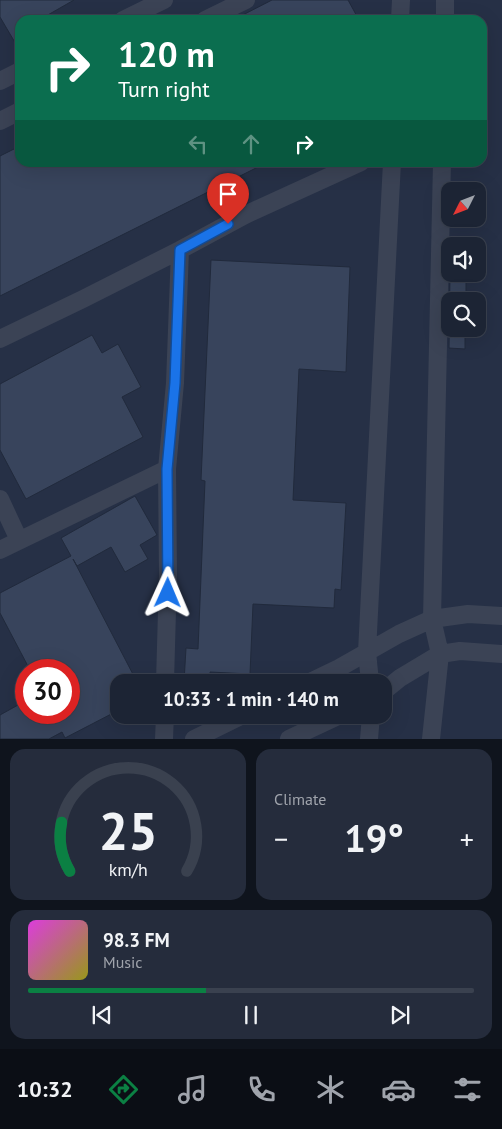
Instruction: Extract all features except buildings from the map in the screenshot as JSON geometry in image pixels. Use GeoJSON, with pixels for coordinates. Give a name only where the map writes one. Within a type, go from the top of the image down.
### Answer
{"type":"FeatureCollection","features":[{"type":"Feature","properties":{"kind":"street"},"geometry":{"type":"LineString","coordinates":[[133,15],[164,0]]}},
{"type":"Feature","properties":{"kind":"street"},"geometry":{"type":"LineString","coordinates":[[215,15],[246,0]]}},
{"type":"Feature","properties":{"kind":"street"},"geometry":{"type":"LineString","coordinates":[[400,15],[401,0]]}},
{"type":"Feature","properties":{"kind":"street"},"geometry":{"type":"LineString","coordinates":[[445,0],[445,15]]}},
{"type":"Feature","properties":{"kind":"street"},"geometry":{"type":"LineString","coordinates":[[0,81],[15,74]]}},
{"type":"Feature","properties":{"kind":"street"},"geometry":{"type":"LineString","coordinates":[[0,121],[15,114]]}},
{"type":"Feature","properties":{"kind":"street"},"geometry":{"type":"LineString","coordinates":[[0,340],[180,250],[245,215],[349,167]]}},
{"type":"Feature","properties":{"kind":"street"},"geometry":{"type":"LineString","coordinates":[[369,674],[367,652],[392,167]]}},
{"type":"Feature","properties":{"kind":"street"},"geometry":{"type":"LineString","coordinates":[[432,739],[440,654],[432,620],[442,167]]}},
{"type":"Feature","properties":{"kind":"street"},"geometry":{"type":"LineString","coordinates":[[166,674],[167,469],[175,383],[180,250]]}},
{"type":"Feature","properties":{"kind":"street"},"geometry":{"type":"LineString","coordinates":[[0,550],[167,469]]}},
{"type":"Feature","properties":{"kind":"street"},"geometry":{"type":"LineString","coordinates":[[0,499],[19,540]]}},
{"type":"Feature","properties":{"kind":"street"},"geometry":{"type":"LineString","coordinates":[[327,674],[399,634],[432,620],[468,614],[502,616]]}},
{"type":"Feature","properties":{"kind":"street"},"geometry":{"type":"LineString","coordinates":[[392,684],[440,654],[460,651],[502,654]]}},
{"type":"Feature","properties":{"kind":"street"},"geometry":{"type":"LineString","coordinates":[[164,739],[165,724]]}},
{"type":"Feature","properties":{"kind":"street"},"geometry":{"type":"LineString","coordinates":[[194,739],[225,724]]}},
{"type":"Feature","properties":{"kind":"street"},"geometry":{"type":"LineString","coordinates":[[289,739],[321,724]]}},
{"type":"Feature","properties":{"kind":"street"},"geometry":{"type":"LineString","coordinates":[[369,739],[370,724]]}},
{"type":"Feature","properties":{"kind":"route"},"geometry":{"type":"LineString","coordinates":[[168,593],[167,469],[175,383],[180,250],[228,224]]}}]}
